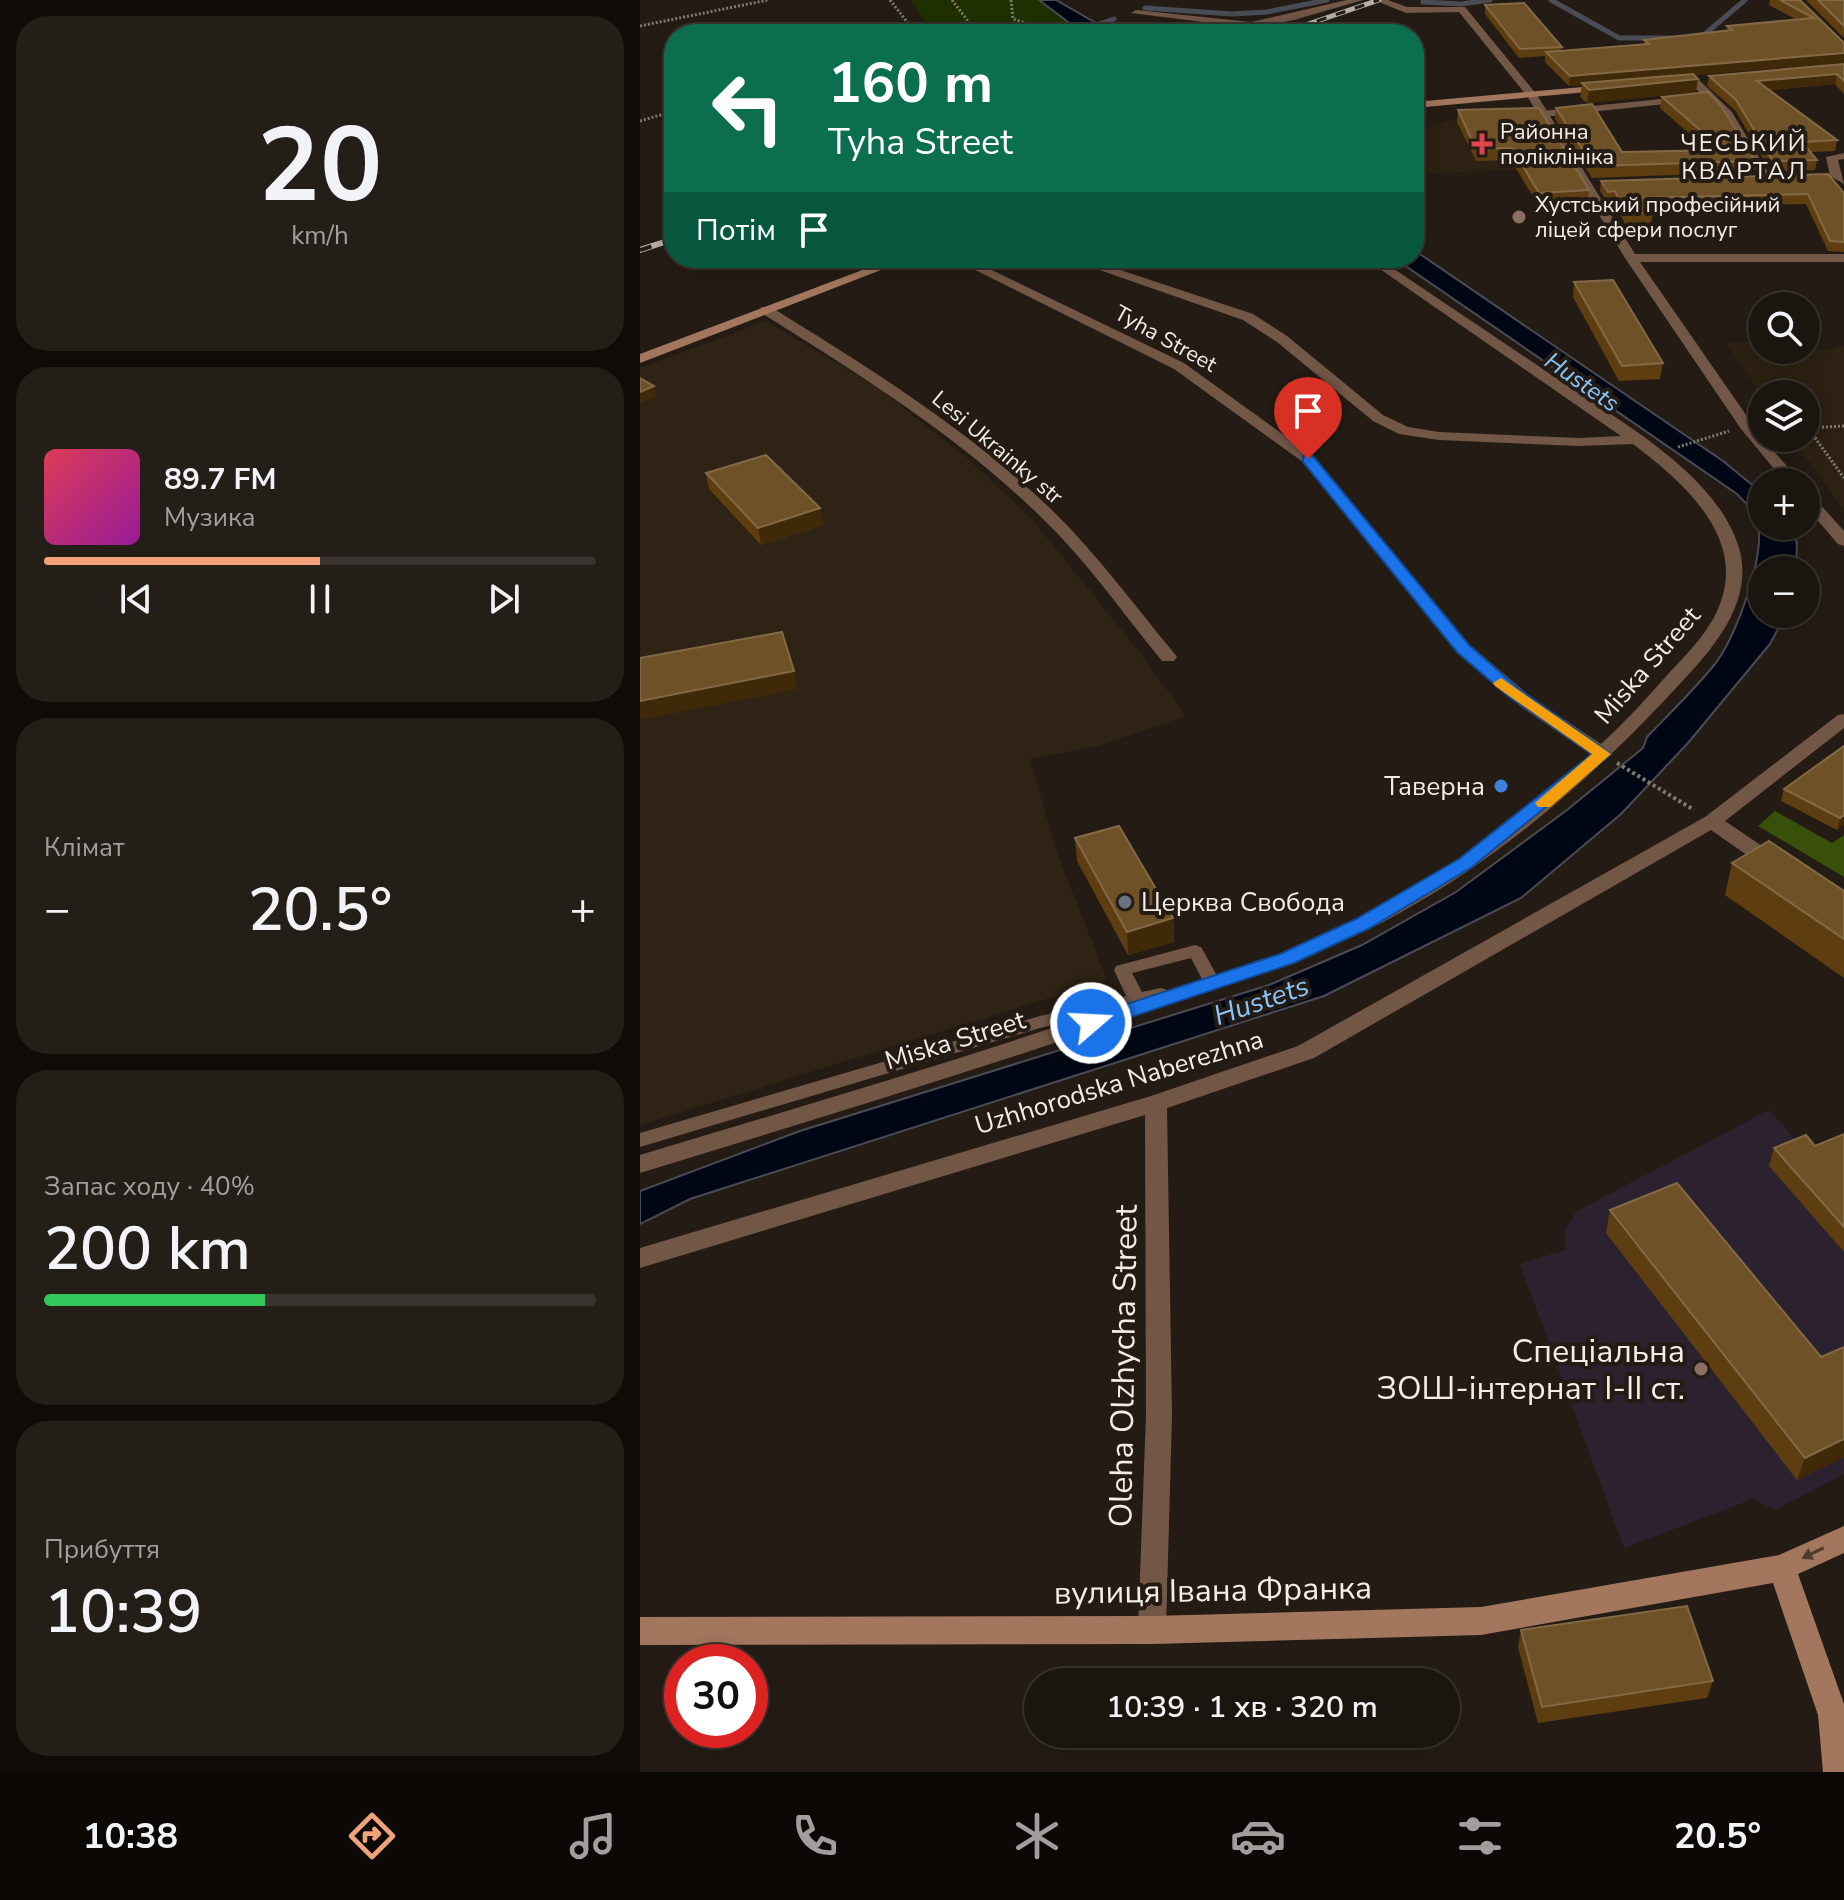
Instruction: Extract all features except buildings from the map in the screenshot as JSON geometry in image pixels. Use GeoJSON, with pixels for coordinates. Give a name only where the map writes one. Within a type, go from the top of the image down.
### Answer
{"type":"FeatureCollection","features":[{"type":"Feature","properties":{"kind":"main road"},"geometry":{"type":"LineString","coordinates":[[1678,82],[1709,79]]}},
{"type":"Feature","properties":{"kind":"main road"},"geometry":{"type":"LineString","coordinates":[[1424,104],[1620,87]]}},
{"type":"Feature","properties":{"kind":"main road"},"geometry":{"type":"LineString","coordinates":[[640,359],[879,268]]}},
{"type":"Feature","properties":{"kind":"main road","name":"вулиця Івана Франка"},"geometry":{"type":"LineString","coordinates":[[640,1631],[1152,1630],[1481,1621],[1782,1568],[1844,1539]]}},
{"type":"Feature","properties":{"kind":"main road"},"geometry":{"type":"LineString","coordinates":[[1782,1568],[1833,1715],[1838,1772]]}},
{"type":"Feature","properties":{"kind":"street"},"geometry":{"type":"LineString","coordinates":[[1255,24],[1358,0]]}},
{"type":"Feature","properties":{"kind":"street"},"geometry":{"type":"LineString","coordinates":[[1379,0],[1406,10],[1463,4],[1532,95],[1631,258],[1746,426],[1781,468]]}},
{"type":"Feature","properties":{"kind":"street"},"geometry":{"type":"LineString","coordinates":[[1136,13],[1241,24]]}},
{"type":"Feature","properties":{"kind":"street"},"geometry":{"type":"LineString","coordinates":[[1693,80],[1728,114],[1766,179]]}},
{"type":"Feature","properties":{"kind":"street"},"geometry":{"type":"LineString","coordinates":[[1822,176],[1840,178],[1832,157],[1844,156]]}},
{"type":"Feature","properties":{"kind":"street"},"geometry":{"type":"LineString","coordinates":[[1751,179],[1780,178]]}},
{"type":"Feature","properties":{"kind":"street"},"geometry":{"type":"LineString","coordinates":[[1586,185],[1601,185]]}},
{"type":"Feature","properties":{"kind":"street"},"geometry":{"type":"LineString","coordinates":[[1631,258],[1844,258]]}},
{"type":"Feature","properties":{"kind":"street","name":"Tyha Street"},"geometry":{"type":"LineString","coordinates":[[978,268],[1179,366],[1250,419],[1287,441],[1308,459],[1463,648],[1518,696],[1609,757]]}},
{"type":"Feature","properties":{"kind":"street"},"geometry":{"type":"LineString","coordinates":[[1101,268],[1248,317],[1282,339],[1378,418],[1404,431],[1439,436],[1579,442],[1634,440]]}},
{"type":"Feature","properties":{"kind":"street","name":"Miska Street"},"geometry":{"type":"LineString","coordinates":[[640,1164],[1067,1032],[1139,1002],[1213,983],[1327,941],[1425,888],[1497,840],[1609,757],[1713,635],[1726,613],[1734,579],[1730,546],[1702,497],[1634,440],[1385,268]]}},
{"type":"Feature","properties":{"kind":"street","name":"Lesi Ukrainky str"},"geometry":{"type":"LineString","coordinates":[[766,310],[885,385],[1022,491],[1068,536],[1168,657]]}},
{"type":"Feature","properties":{"kind":"street"},"geometry":{"type":"LineString","coordinates":[[1820,513],[1844,541]]}},
{"type":"Feature","properties":{"kind":"street","name":"Uzhhorodska Naberezhna"},"geometry":{"type":"LineString","coordinates":[[640,1258],[1156,1103],[1306,1052],[1712,821],[1844,719]]}},
{"type":"Feature","properties":{"kind":"street"},"geometry":{"type":"LineString","coordinates":[[1712,821],[1788,873]]}},
{"type":"Feature","properties":{"kind":"street","name":"Oleha Olzhycha Street"},"geometry":{"type":"LineString","coordinates":[[1152,1630],[1159,1415],[1156,1103]]}},
{"type":"Feature","properties":{"kind":"lane"},"geometry":{"type":"LineString","coordinates":[[1543,114],[1709,97]]}},
{"type":"Feature","properties":{"kind":"lane"},"geometry":{"type":"LineString","coordinates":[[640,1140],[1040,1022],[1139,1002],[1122,970],[1195,951],[1213,983]]}},
{"type":"Feature","properties":{"kind":"path"},"geometry":{"type":"LineString","coordinates":[[640,26],[768,0]]}},
{"type":"Feature","properties":{"kind":"path"},"geometry":{"type":"LineString","coordinates":[[890,0],[908,24]]}},
{"type":"Feature","properties":{"kind":"path"},"geometry":{"type":"LineString","coordinates":[[952,0],[970,24]]}},
{"type":"Feature","properties":{"kind":"path"},"geometry":{"type":"LineString","coordinates":[[1011,0],[1013,19],[1028,24]]}},
{"type":"Feature","properties":{"kind":"path"},"geometry":{"type":"LineString","coordinates":[[640,121],[664,114]]}},
{"type":"Feature","properties":{"kind":"path"},"geometry":{"type":"LineString","coordinates":[[1844,426],[1808,428],[1844,478]]}},
{"type":"Feature","properties":{"kind":"path"},"geometry":{"type":"LineString","coordinates":[[1677,447],[1700,439]]}},
{"type":"Feature","properties":{"kind":"path"},"geometry":{"type":"LineString","coordinates":[[1609,757],[1687,805]]}},
{"type":"Feature","properties":{"kind":"shaded area","name":"Районна поліклініка"},"geometry":{"type":"Polygon","coordinates":[[[1538,113],[1562,168],[1424,174],[1424,128],[1457,119],[1538,113]]]}},
{"type":"Feature","properties":{"kind":"shaded area"},"geometry":{"type":"Polygon","coordinates":[[[766,321],[880,389],[966,457],[1032,519],[1140,653],[1186,716],[1097,746],[1030,759],[1057,853],[1107,980],[640,1125],[640,368],[766,321]]]}},
{"type":"Feature","properties":{"kind":"shaded area"},"geometry":{"type":"Polygon","coordinates":[[[1748,342],[1748,364],[1820,364],[1820,351],[1844,346],[1844,511],[1820,477],[1820,468],[1813,468],[1802,452],[1820,452],[1820,380],[1752,380],[1726,343],[1748,342]]]}},
{"type":"Feature","properties":{"kind":"shaded area","name":"Спеціальна ЗОШ-інтернат І-ІІ ст."},"geometry":{"type":"Polygon","coordinates":[[[1769,1110],[1811,1157],[1844,1144],[1844,1474],[1775,1510],[1753,1499],[1624,1548],[1520,1264],[1566,1250],[1564,1230],[1577,1211],[1769,1110]]]}},
{"type":"Feature","properties":{"kind":"green space"},"geometry":{"type":"Polygon","coordinates":[[[910,0],[1039,0],[1071,24],[927,24],[910,0]]]}},
{"type":"Feature","properties":{"kind":"green space"},"geometry":{"type":"Polygon","coordinates":[[[1775,811],[1832,843],[1844,835],[1844,877],[1758,826],[1775,811]]]}},
{"type":"Feature","properties":{"kind":"water"},"geometry":{"type":"Polygon","coordinates":[[[1039,0],[1056,0],[1098,24],[1071,24],[1039,0]]]}},
{"type":"Feature","properties":{"kind":"water","name":"Hustets"},"geometry":{"type":"Polygon","coordinates":[[[1424,257],[1723,461],[1748,482],[1748,506],[1737,494],[1409,268],[1424,268],[1424,257]]]}},
{"type":"Feature","properties":{"kind":"water"},"geometry":{"type":"Polygon","coordinates":[[[1759,540],[1796,540],[1797,543],[1797,556],[1757,556],[1759,540]]]}},
{"type":"Feature","properties":{"kind":"water","name":"Hustets"},"geometry":{"type":"Polygon","coordinates":[[[1748,593],[1748,628],[1779,628],[1770,644],[1688,743],[1621,814],[1521,898],[1324,996],[690,1199],[640,1224],[640,1191],[800,1131],[1269,985],[1362,945],[1456,892],[1567,810],[1643,748],[1647,737],[1715,664],[1741,614],[1748,593]]]}},
{"type":"Feature","properties":{"kind":"waterway"},"geometry":{"type":"LineString","coordinates":[[1145,8],[1232,14],[1267,12],[1327,0]]}},
{"type":"Feature","properties":{"kind":"waterway"},"geometry":{"type":"LineString","coordinates":[[1423,2],[1461,4],[1490,0]]}},
{"type":"Feature","properties":{"kind":"waterway"},"geometry":{"type":"LineString","coordinates":[[1551,0],[1619,38],[1676,38]]}},
{"type":"Feature","properties":{"kind":"waterway"},"geometry":{"type":"LineString","coordinates":[[1699,39],[1745,0]]}},
{"type":"Feature","properties":{"kind":"waterway"},"geometry":{"type":"LineString","coordinates":[[1099,24],[1114,19]]}},
{"type":"Feature","properties":{"kind":"railway"},"geometry":{"type":"LineString","coordinates":[[1308,24],[1379,0]]}},
{"type":"Feature","properties":{"kind":"railway"},"geometry":{"type":"LineString","coordinates":[[640,250],[664,242]]}},
{"type":"Feature","properties":{"kind":"slow traffic"},"geometry":{"type":"LineString","coordinates":[[1501,683],[1603,754],[1544,803]]}},
{"type":"Feature","properties":{"kind":"place","name":"Районна поліклініка"},"geometry":{"type":"Point","coordinates":[1482,144]}},
{"type":"Feature","properties":{"kind":"place","name":"Хустський професійний ліцей сфери послуг"},"geometry":{"type":"Point","coordinates":[1519,217]}},
{"type":"Feature","properties":{"kind":"place","name":"Таверна"},"geometry":{"type":"Point","coordinates":[1501,786]}},
{"type":"Feature","properties":{"kind":"place","name":"Церква Свобода"},"geometry":{"type":"Point","coordinates":[1125,902]}},
{"type":"Feature","properties":{"kind":"place","name":"Спеціальна ЗОШ-інтернат І-ІІ ст."},"geometry":{"type":"Point","coordinates":[1701,1369]}},
{"type":"Feature","properties":{"kind":"district","name":"ЧЕСЬКИЙ КВАРТАЛ"},"geometry":{"type":"Point","coordinates":[1744,157]}},
{"type":"Feature","properties":{"kind":"route"},"geometry":{"type":"LineString","coordinates":[[1091,1023],[1287,958],[1363,924],[1466,863],[1603,754],[1513,693],[1482,667],[1443,626],[1308,459]]}}]}
